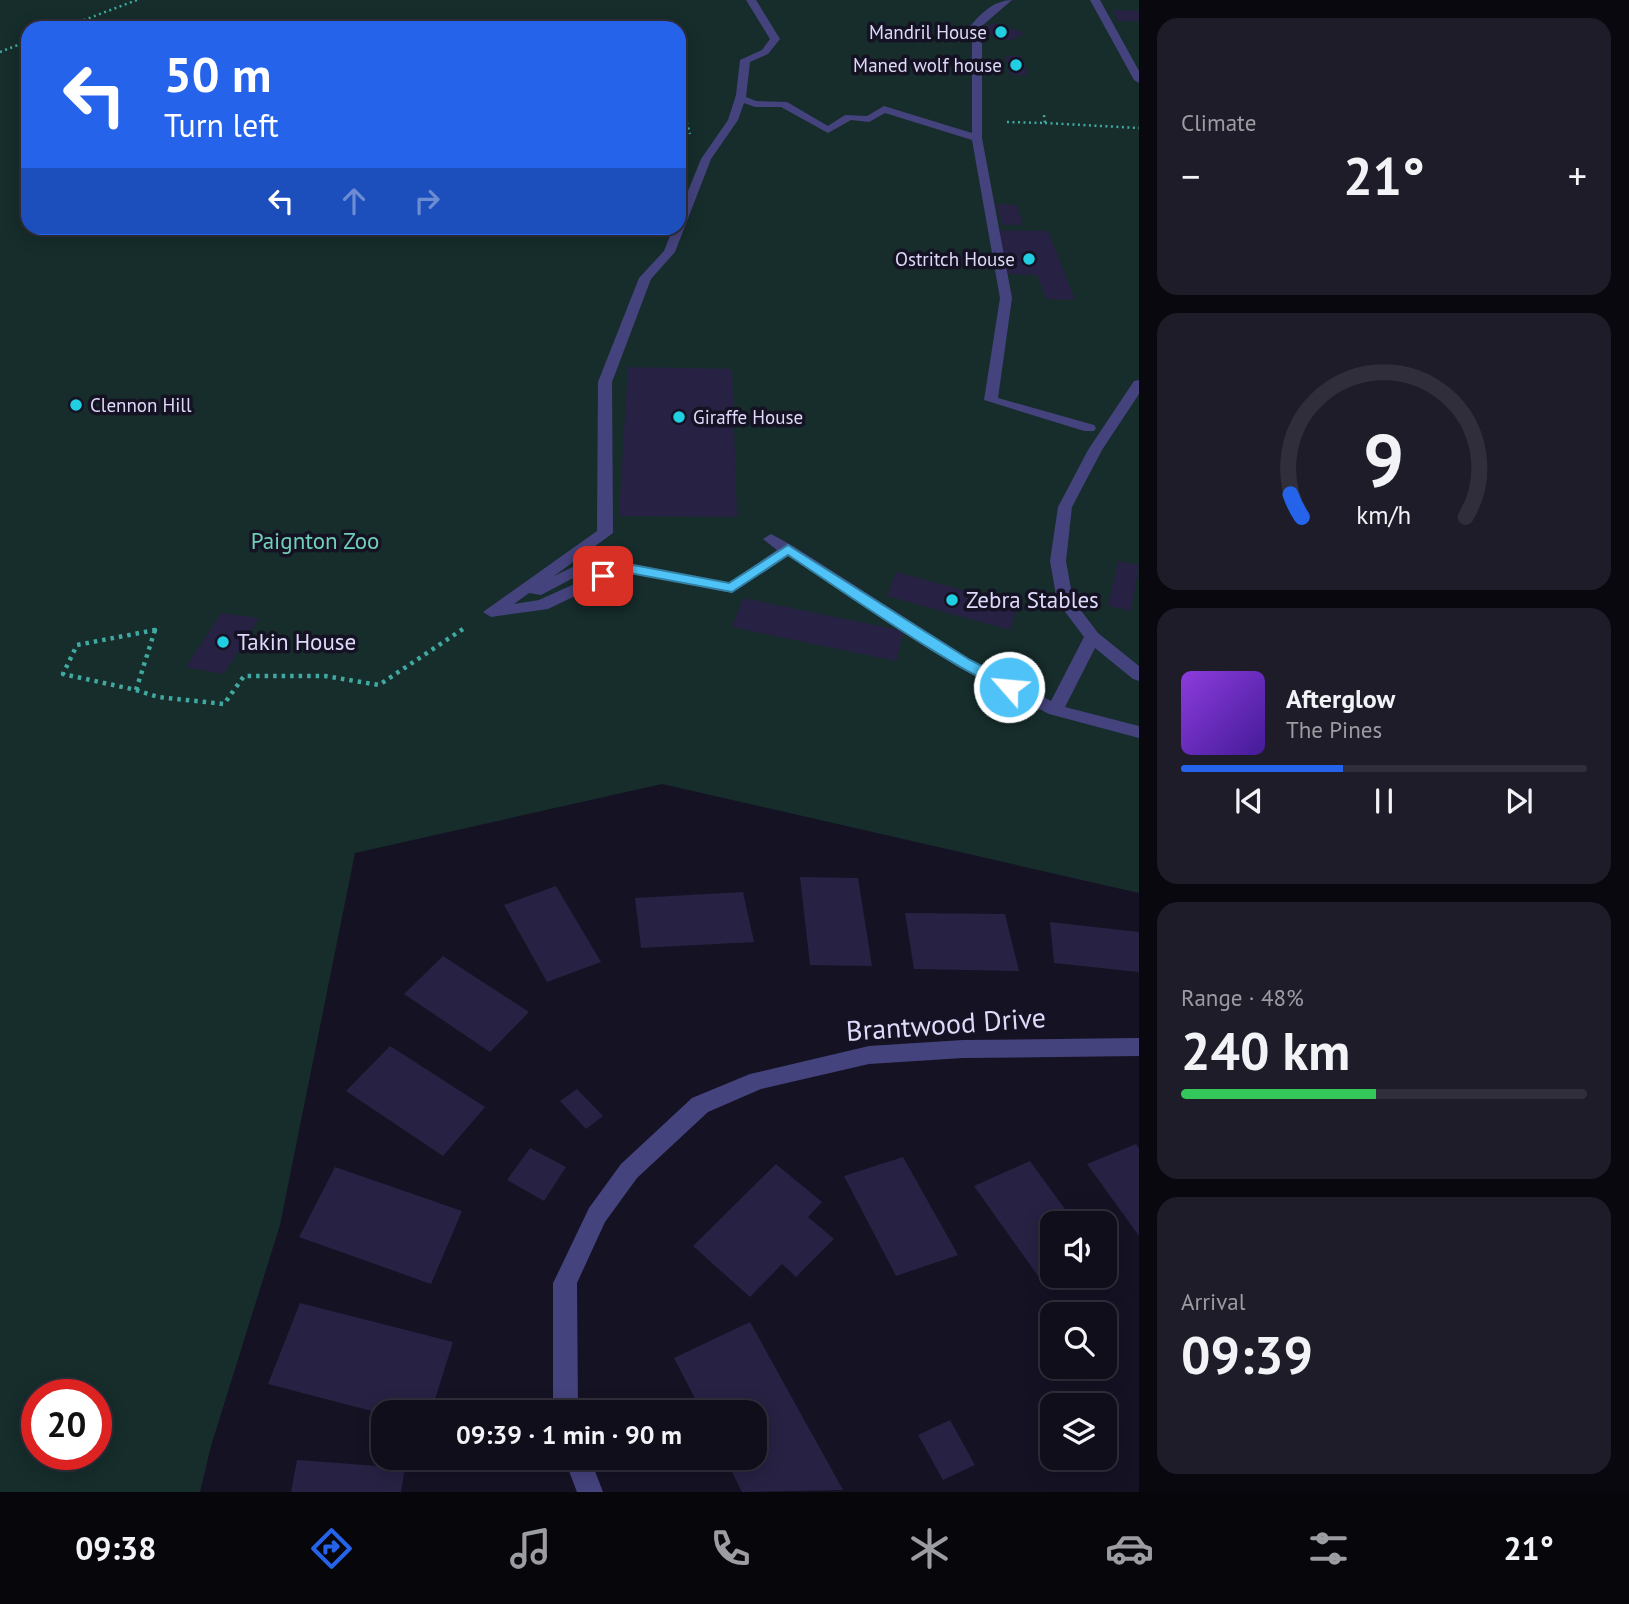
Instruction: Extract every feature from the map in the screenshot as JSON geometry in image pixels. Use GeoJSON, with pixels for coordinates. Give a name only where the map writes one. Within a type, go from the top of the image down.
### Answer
{"type":"FeatureCollection","features":[{"type":"Feature","properties":{"kind":"street"},"geometry":{"type":"LineString","coordinates":[[686,209],[706,159],[733,120],[740,98],[746,60],[765,52],[775,39],[751,0]]}},
{"type":"Feature","properties":{"kind":"street"},"geometry":{"type":"LineString","coordinates":[[1007,0],[990,11],[971,31],[977,44],[977,138],[1006,298],[991,400],[1089,428]]}},
{"type":"Feature","properties":{"kind":"street"},"geometry":{"type":"LineString","coordinates":[[1095,0],[1139,80]]}},
{"type":"Feature","properties":{"kind":"street"},"geometry":{"type":"LineString","coordinates":[[740,98],[755,104],[783,104],[828,130],[849,117],[869,119],[884,109],[977,138]]}},
{"type":"Feature","properties":{"kind":"street"},"geometry":{"type":"LineString","coordinates":[[491,612],[605,533],[606,382],[645,278],[669,252],[676,235]]}},
{"type":"Feature","properties":{"kind":"street"},"geometry":{"type":"LineString","coordinates":[[1139,384],[1095,450],[1065,507],[1058,561],[1065,601],[1092,637],[1139,675]]}},
{"type":"Feature","properties":{"kind":"street"},"geometry":{"type":"LineString","coordinates":[[771,539],[964,663],[1055,710],[1139,732]]}},
{"type":"Feature","properties":{"kind":"street"},"geometry":{"type":"LineString","coordinates":[[491,612],[542,605],[623,567],[732,588],[788,549]]}},
{"type":"Feature","properties":{"kind":"street"},"geometry":{"type":"LineString","coordinates":[[491,612],[611,554]]}},
{"type":"Feature","properties":{"kind":"street"},"geometry":{"type":"LineString","coordinates":[[1055,710],[1092,637]]}},
{"type":"Feature","properties":{"kind":"street","name":"Brantwood Drive"},"geometry":{"type":"LineString","coordinates":[[565,1400],[565,1283],[597,1215],[629,1171],[700,1105],[758,1080],[869,1055],[963,1049],[1139,1047]]}},
{"type":"Feature","properties":{"kind":"street"},"geometry":{"type":"LineString","coordinates":[[582,1470],[590,1492]]}},
{"type":"Feature","properties":{"kind":"path"},"geometry":{"type":"LineString","coordinates":[[82,21],[137,0]]}},
{"type":"Feature","properties":{"kind":"path"},"geometry":{"type":"LineString","coordinates":[[0,52],[21,44]]}},
{"type":"Feature","properties":{"kind":"path"},"geometry":{"type":"LineString","coordinates":[[1044,115],[1045,123]]}},
{"type":"Feature","properties":{"kind":"path"},"geometry":{"type":"LineString","coordinates":[[978,121],[1139,128]]}},
{"type":"Feature","properties":{"kind":"path"},"geometry":{"type":"LineString","coordinates":[[136,690],[155,630],[77,645],[63,674],[158,697],[224,704],[244,676],[325,676],[379,685],[491,612]]}},
{"type":"Feature","properties":{"kind":"green space","name":"Paignton Zoo"},"geometry":{"type":"Polygon","coordinates":[[[0,0],[1139,0],[1139,893],[662,784],[355,853],[280,1225],[211,1446],[200,1492],[0,1492],[0,0]]]}},
{"type":"Feature","properties":{"kind":"building"},"geometry":{"type":"Polygon","coordinates":[[[1112,10],[1139,11],[1139,21],[1118,21],[1112,10]]]}},
{"type":"Feature","properties":{"kind":"building","name":"Mandril House"},"geometry":{"type":"Polygon","coordinates":[[[992,23],[1025,33],[1010,41],[977,31],[992,23]]]}},
{"type":"Feature","properties":{"kind":"building","name":"Maned wolf house"},"geometry":{"type":"Polygon","coordinates":[[[1005,56],[1021,56],[1028,75],[1010,75],[1005,56]]]}},
{"type":"Feature","properties":{"kind":"building"},"geometry":{"type":"Polygon","coordinates":[[[996,204],[1017,205],[1023,225],[1002,225],[996,204]]]}},
{"type":"Feature","properties":{"kind":"building","name":"Ostritch House"},"geometry":{"type":"Polygon","coordinates":[[[992,230],[1048,231],[1075,300],[1046,299],[1037,275],[1001,274],[992,230]]]}},
{"type":"Feature","properties":{"kind":"building","name":"Giraffe House"},"geometry":{"type":"Polygon","coordinates":[[[628,367],[732,369],[737,517],[619,516],[628,367]]]}},
{"type":"Feature","properties":{"kind":"building"},"geometry":{"type":"Polygon","coordinates":[[[1118,561],[1139,565],[1131,611],[1108,606],[1118,561]]]}},
{"type":"Feature","properties":{"kind":"building","name":"Zebra Stables"},"geometry":{"type":"Polygon","coordinates":[[[896,572],[1018,605],[1010,630],[887,596],[896,572]]]}},
{"type":"Feature","properties":{"kind":"building"},"geometry":{"type":"Polygon","coordinates":[[[743,598],[904,631],[896,661],[732,627],[743,598]]]}},
{"type":"Feature","properties":{"kind":"building","name":"Takin House"},"geometry":{"type":"Polygon","coordinates":[[[221,613],[259,618],[224,674],[186,667],[221,613]]]}},
{"type":"Feature","properties":{"kind":"building"},"geometry":{"type":"Polygon","coordinates":[[[800,877],[858,878],[872,966],[810,965],[800,877]]]}},
{"type":"Feature","properties":{"kind":"building"},"geometry":{"type":"Polygon","coordinates":[[[556,886],[601,962],[547,982],[504,905],[556,886]]]}},
{"type":"Feature","properties":{"kind":"building"},"geometry":{"type":"Polygon","coordinates":[[[743,892],[754,942],[641,948],[635,898],[743,892]]]}},
{"type":"Feature","properties":{"kind":"building"},"geometry":{"type":"Polygon","coordinates":[[[905,913],[1005,914],[1019,971],[914,969],[905,913]]]}},
{"type":"Feature","properties":{"kind":"building"},"geometry":{"type":"Polygon","coordinates":[[[1050,922],[1139,932],[1139,972],[1054,963],[1050,922]]]}},
{"type":"Feature","properties":{"kind":"building"},"geometry":{"type":"Polygon","coordinates":[[[443,956],[529,1012],[490,1052],[404,994],[443,956]]]}},
{"type":"Feature","properties":{"kind":"building"},"geometry":{"type":"Polygon","coordinates":[[[390,1046],[485,1107],[443,1156],[346,1091],[390,1046]]]}},
{"type":"Feature","properties":{"kind":"building"},"geometry":{"type":"Polygon","coordinates":[[[577,1089],[603,1116],[586,1129],[560,1101],[577,1089]]]}},
{"type":"Feature","properties":{"kind":"building"},"geometry":{"type":"Polygon","coordinates":[[[1136,1144],[1139,1148],[1139,1236],[1087,1164],[1136,1144]]]}},
{"type":"Feature","properties":{"kind":"building"},"geometry":{"type":"Polygon","coordinates":[[[530,1148],[566,1167],[544,1201],[507,1180],[530,1148]]]}},
{"type":"Feature","properties":{"kind":"building"},"geometry":{"type":"Polygon","coordinates":[[[903,1157],[958,1255],[896,1276],[844,1176],[903,1157]]]}},
{"type":"Feature","properties":{"kind":"building"},"geometry":{"type":"Polygon","coordinates":[[[1030,1161],[1066,1211],[1040,1211],[1040,1275],[1038,1276],[974,1186],[1030,1161]]]}},
{"type":"Feature","properties":{"kind":"building"},"geometry":{"type":"Polygon","coordinates":[[[776,1164],[822,1202],[808,1217],[834,1239],[796,1277],[782,1264],[750,1297],[693,1246],[776,1164]]]}},
{"type":"Feature","properties":{"kind":"building"},"geometry":{"type":"Polygon","coordinates":[[[335,1167],[462,1211],[431,1284],[299,1237],[335,1167]]]}},
{"type":"Feature","properties":{"kind":"building"},"geometry":{"type":"Polygon","coordinates":[[[300,1303],[453,1342],[435,1400],[371,1400],[371,1411],[268,1384],[300,1303]]]}},
{"type":"Feature","properties":{"kind":"building"},"geometry":{"type":"Polygon","coordinates":[[[750,1322],[843,1490],[742,1492],[731,1470],[767,1470],[767,1400],[696,1400],[674,1358],[750,1322]]]}},
{"type":"Feature","properties":{"kind":"building"},"geometry":{"type":"Polygon","coordinates":[[[950,1420],[975,1465],[943,1480],[918,1435],[950,1420]]]}},
{"type":"Feature","properties":{"kind":"building"},"geometry":{"type":"Polygon","coordinates":[[[297,1460],[371,1465],[371,1470],[405,1470],[401,1492],[291,1492],[297,1460]]]}},
{"type":"Feature","properties":{"kind":"place","name":"Mandril House"},"geometry":{"type":"Point","coordinates":[1001,32]}},
{"type":"Feature","properties":{"kind":"place","name":"Maned wolf house"},"geometry":{"type":"Point","coordinates":[1016,65]}},
{"type":"Feature","properties":{"kind":"place","name":"Ostritch House"},"geometry":{"type":"Point","coordinates":[1029,259]}},
{"type":"Feature","properties":{"kind":"place","name":"Clennon Hill"},"geometry":{"type":"Point","coordinates":[76,405]}},
{"type":"Feature","properties":{"kind":"place","name":"Giraffe House"},"geometry":{"type":"Point","coordinates":[679,417]}},
{"type":"Feature","properties":{"kind":"place","name":"Zebra Stables"},"geometry":{"type":"Point","coordinates":[952,600]}},
{"type":"Feature","properties":{"kind":"place","name":"Takin House"},"geometry":{"type":"Point","coordinates":[223,642]}},
{"type":"Feature","properties":{"kind":"route"},"geometry":{"type":"LineString","coordinates":[[603,576],[623,567],[732,588],[788,549],[964,663],[1009,687]]}}]}
